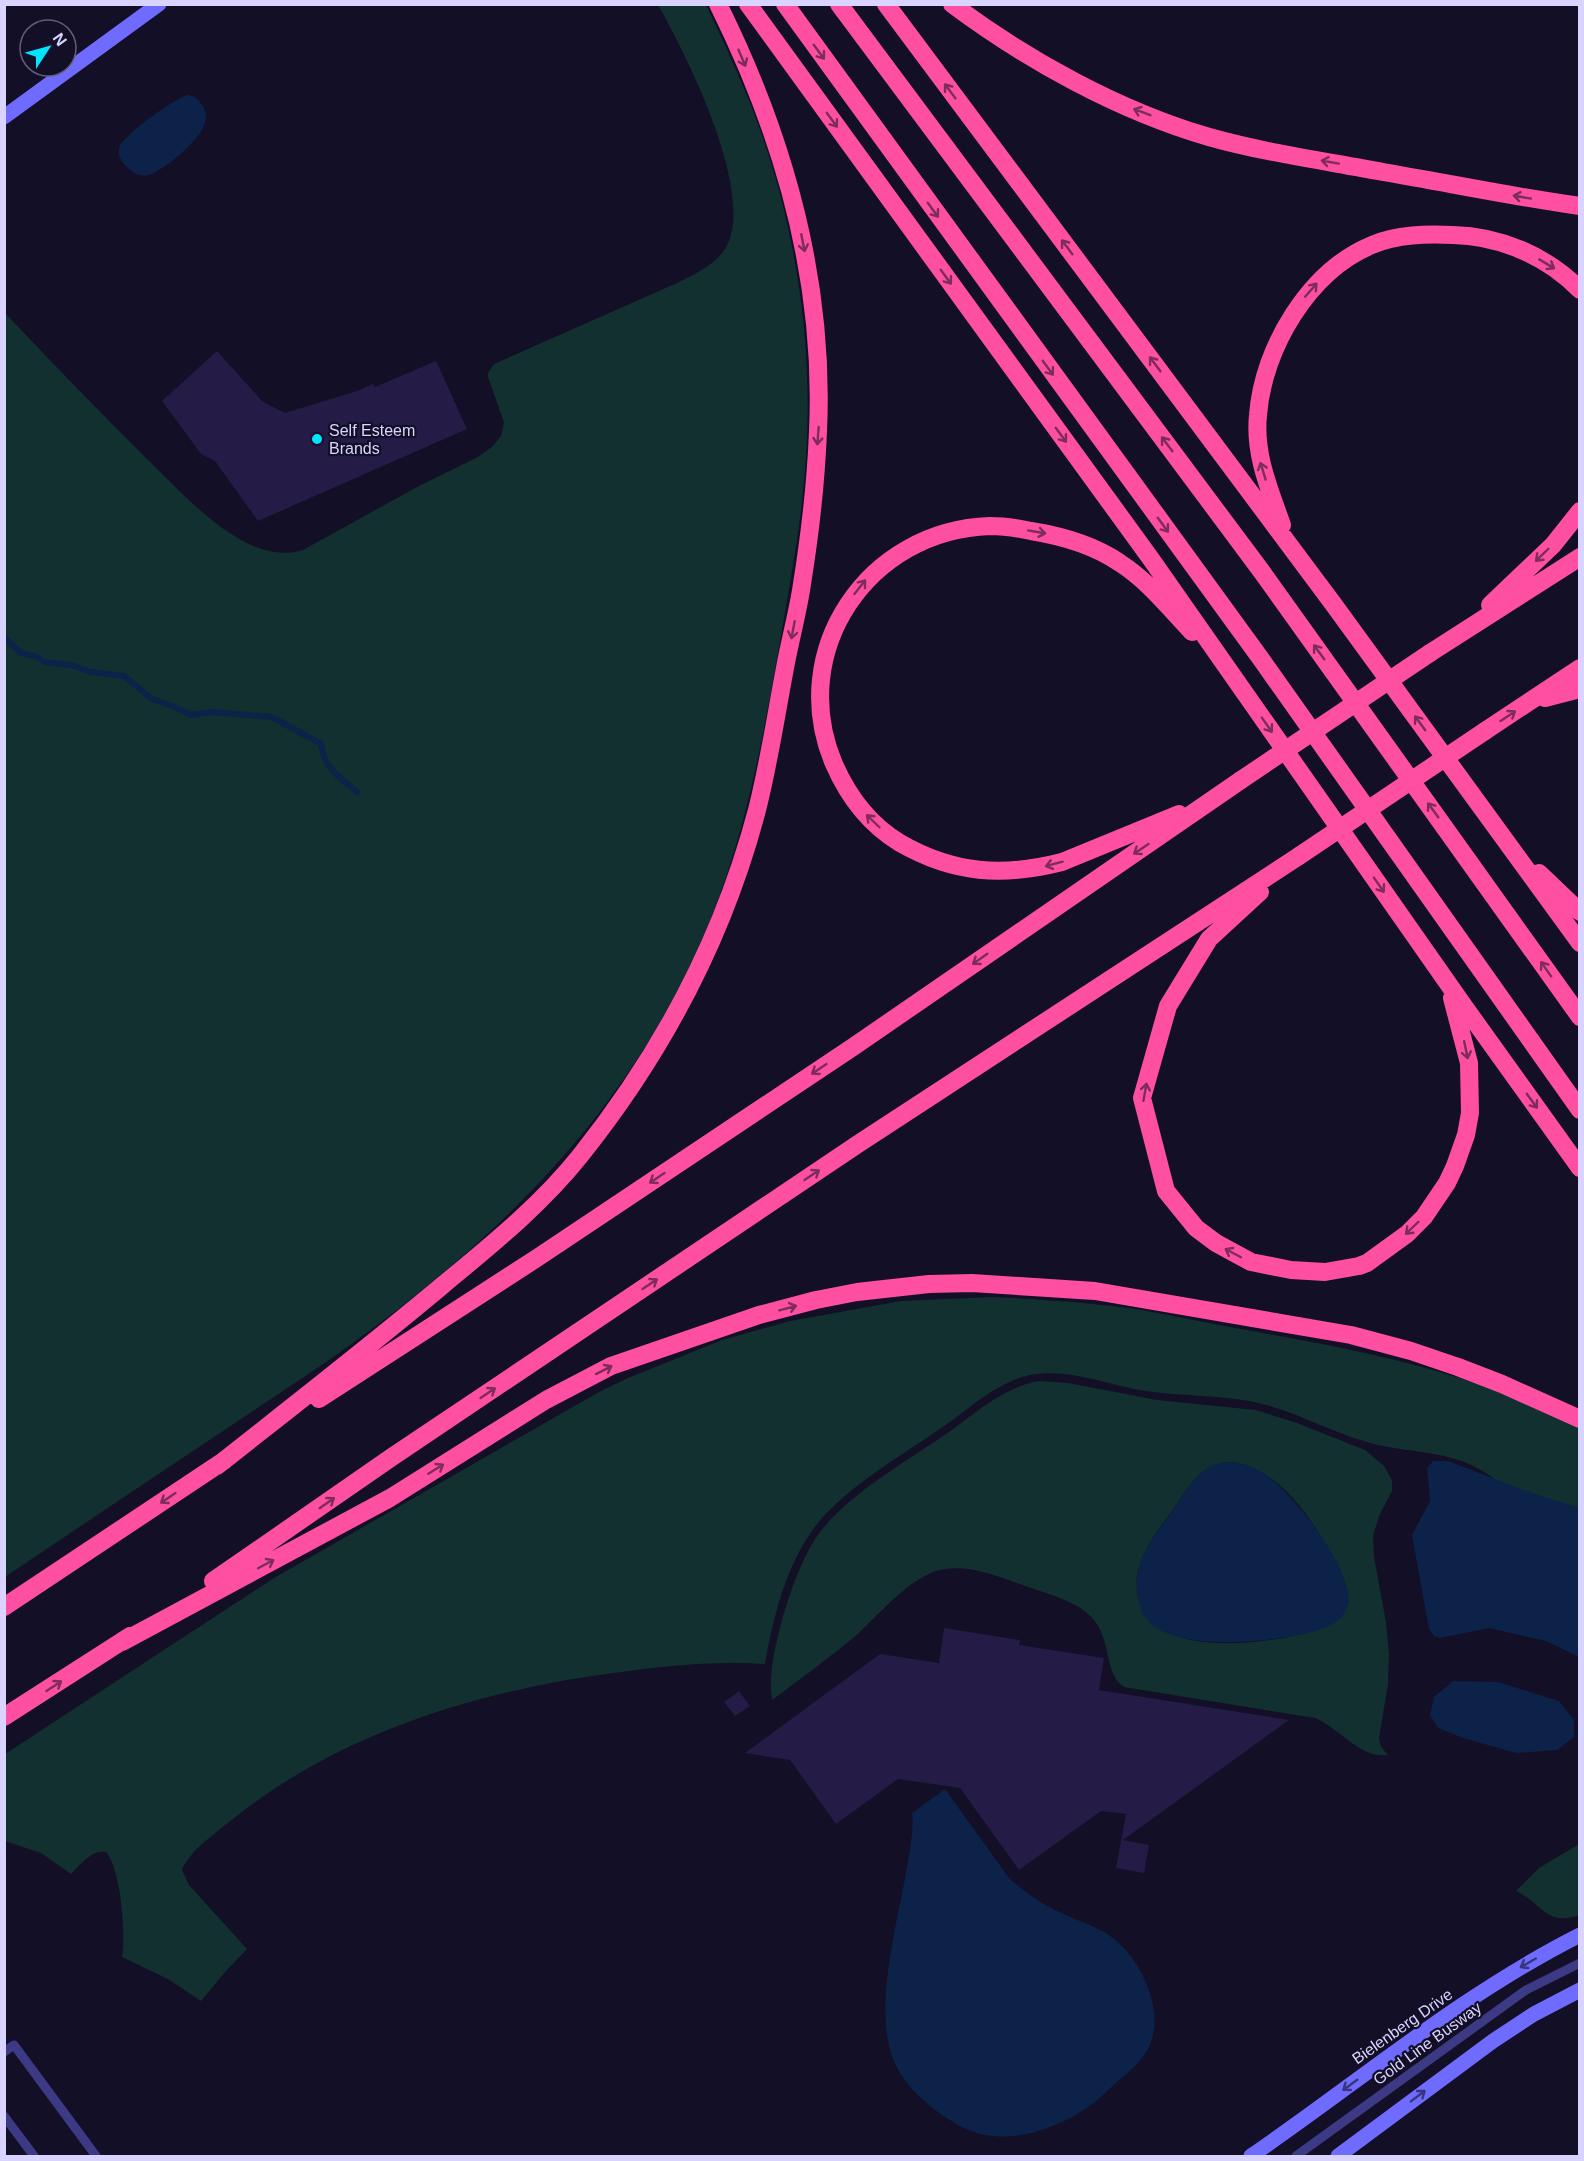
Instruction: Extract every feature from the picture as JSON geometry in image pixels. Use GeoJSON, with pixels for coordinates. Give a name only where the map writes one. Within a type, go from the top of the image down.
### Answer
{"type":"FeatureCollection","features":[{"type":"Feature","properties":{"kind":"highway"},"geometry":{"type":"LineString","coordinates":[[217,1466],[368,1348],[471,1262],[527,1213],[576,1160],[648,1063],[683,1003],[716,932],[746,845],[767,765],[802,584],[818,432],[819,380],[810,283],[796,209],[783,162],[763,107],[718,4]]}},
{"type":"Feature","properties":{"kind":"highway"},"geometry":{"type":"LineString","coordinates":[[748,4],[1144,549],[1580,1168]]}},
{"type":"Feature","properties":{"kind":"highway"},"geometry":{"type":"LineString","coordinates":[[784,4],[1262,659],[1580,1110]]}},
{"type":"Feature","properties":{"kind":"highway"},"geometry":{"type":"LineString","coordinates":[[839,4],[1262,572],[1580,1017]]}},
{"type":"Feature","properties":{"kind":"highway"},"geometry":{"type":"LineString","coordinates":[[886,4],[1290,546],[1580,943]]}},
{"type":"Feature","properties":{"kind":"highway"},"geometry":{"type":"LineString","coordinates":[[951,4],[1006,42],[1089,87],[1136,111],[1209,137],[1283,154],[1580,206]]}},
{"type":"Feature","properties":{"kind":"highway"},"geometry":{"type":"LineString","coordinates":[[1290,546],[1261,467],[1257,417],[1265,373],[1273,354],[1302,301],[1328,273],[1372,244],[1394,238],[1429,234],[1480,236],[1525,252],[1554,268],[1580,290]]}},
{"type":"Feature","properties":{"kind":"highway"},"geometry":{"type":"LineString","coordinates":[[1460,634],[1553,545],[1580,511]]}},
{"type":"Feature","properties":{"kind":"highway"},"geometry":{"type":"LineString","coordinates":[[1206,804],[1052,864],[1020,871],[998,872],[961,868],[912,850],[890,837],[863,812],[847,791],[827,748],[821,721],[820,689],[823,670],[835,628],[845,610],[867,579],[882,566],[902,552],[933,538],[961,530],[990,526],[1054,535],[1092,547],[1119,562],[1138,576],[1234,677]]}},
{"type":"Feature","properties":{"kind":"highway"},"geometry":{"type":"LineString","coordinates":[[4,1607],[537,1258],[1241,780],[1430,653],[1580,557]]}},
{"type":"Feature","properties":{"kind":"highway"},"geometry":{"type":"LineString","coordinates":[[4,1717],[122,1642],[858,1144],[1299,856],[1580,668]]}},
{"type":"Feature","properties":{"kind":"highway"},"geometry":{"type":"LineString","coordinates":[[1531,701],[1580,689]]}},
{"type":"Feature","properties":{"kind":"highway"},"geometry":{"type":"LineString","coordinates":[[1504,838],[1580,912]]}},
{"type":"Feature","properties":{"kind":"highway"},"geometry":{"type":"LineString","coordinates":[[1299,856],[1209,939],[1168,1006],[1161,1029],[1142,1098],[1166,1191],[1196,1228],[1216,1243],[1251,1262],[1291,1270],[1324,1272],[1367,1263],[1407,1234],[1424,1217],[1447,1183],[1455,1166],[1466,1135],[1471,1098],[1469,1063],[1456,1010],[1451,994],[1430,957]]}},
{"type":"Feature","properties":{"kind":"highway"},"geometry":{"type":"LineString","coordinates":[[122,1642],[390,1498],[546,1400],[611,1366],[759,1316],[816,1300],[856,1292],[929,1284],[972,1283],[1095,1291],[1351,1335],[1412,1351],[1458,1367],[1580,1419]]}},
{"type":"Feature","properties":{"kind":"street"},"geometry":{"type":"LineString","coordinates":[[4,117],[159,4]]}},
{"type":"Feature","properties":{"kind":"street","name":"Bielenberg Drive"},"geometry":{"type":"LineString","coordinates":[[1251,2157],[1471,2000],[1534,1960],[1580,1935]]}},
{"type":"Feature","properties":{"kind":"street"},"geometry":{"type":"LineString","coordinates":[[1338,2157],[1493,2041],[1534,2014],[1580,1990]]}},
{"type":"Feature","properties":{"kind":"lane","name":"Gold Line Busway"},"geometry":{"type":"LineString","coordinates":[[1296,2157],[1526,1990],[1580,1963]]}},
{"type":"Feature","properties":{"kind":"lane"},"geometry":{"type":"LineString","coordinates":[[4,2052],[14,2045],[96,2157]]}},
{"type":"Feature","properties":{"kind":"lane"},"geometry":{"type":"LineString","coordinates":[[4,2116],[34,2157]]}},
{"type":"Feature","properties":{"kind":"green space"},"geometry":{"type":"Polygon","coordinates":[[[658,5],[706,5],[738,75],[766,147],[788,228],[802,312],[806,354],[807,439],[795,553],[761,746],[742,825],[717,904],[670,1004],[635,1062],[596,1117],[553,1168],[507,1215],[405,1304],[336,1355],[5,1577],[5,313],[127,439],[219,526],[238,538],[265,550],[284,553],[303,550],[417,487],[478,457],[492,447],[501,436],[504,422],[488,377],[494,364],[683,280],[710,265],[725,249],[733,225],[732,195],[726,161],[700,90],[658,5]]]}},
{"type":"Feature","properties":{"kind":"green space"},"geometry":{"type":"Polygon","coordinates":[[[992,1297],[1128,1308],[1325,1345],[1454,1376],[1537,1408],[1579,1428],[1579,1543],[1522,1502],[1491,1476],[1457,1459],[1367,1442],[1276,1408],[1248,1401],[1139,1390],[1057,1373],[1030,1375],[1006,1383],[984,1396],[875,1473],[827,1513],[804,1543],[788,1576],[772,1629],[765,1664],[697,1664],[629,1671],[523,1689],[471,1702],[370,1737],[322,1760],[276,1787],[233,1819],[190,1856],[182,1870],[189,1885],[247,1949],[201,2001],[168,1979],[122,1957],[123,1919],[119,1887],[111,1860],[106,1852],[91,1855],[71,1874],[41,1853],[5,1841],[5,1754],[274,1578],[599,1392],[722,1340],[790,1321],[901,1301],[992,1297]]]}},
{"type":"Feature","properties":{"kind":"green space"},"geometry":{"type":"Polygon","coordinates":[[[1040,1381],[1068,1383],[1157,1400],[1256,1410],[1297,1423],[1365,1450],[1384,1466],[1392,1480],[1392,1491],[1379,1516],[1373,1536],[1374,1557],[1386,1622],[1389,1654],[1388,1684],[1379,1738],[1381,1747],[1388,1755],[1378,1755],[1359,1748],[1315,1718],[1124,1687],[1113,1673],[1101,1632],[1087,1613],[1057,1597],[996,1576],[975,1570],[955,1568],[945,1569],[919,1579],[895,1598],[852,1639],[772,1700],[773,1661],[787,1602],[804,1559],[827,1524],[841,1509],[875,1482],[990,1402],[1027,1384],[1040,1381]],[[1224,1462],[1201,1474],[1154,1536],[1143,1557],[1137,1583],[1138,1595],[1146,1615],[1162,1629],[1183,1638],[1233,1643],[1283,1638],[1322,1628],[1339,1618],[1347,1607],[1348,1596],[1341,1577],[1311,1521],[1280,1486],[1263,1473],[1244,1465],[1224,1462]]]}},
{"type":"Feature","properties":{"kind":"green space"},"geometry":{"type":"Polygon","coordinates":[[[1579,1844],[1579,1915],[1568,1918],[1552,1916],[1516,1891],[1539,1868],[1579,1844]]]}},
{"type":"Feature","properties":{"kind":"water"},"geometry":{"type":"Polygon","coordinates":[[[188,95],[198,100],[206,114],[205,123],[197,137],[181,154],[155,172],[142,175],[132,171],[119,156],[119,148],[123,142],[150,118],[188,95]]]}},
{"type":"Feature","properties":{"kind":"water"},"geometry":{"type":"Polygon","coordinates":[[[1433,1461],[1448,1461],[1529,1492],[1579,1508],[1579,1657],[1546,1641],[1489,1628],[1440,1638],[1434,1636],[1429,1629],[1412,1535],[1430,1501],[1427,1468],[1433,1461]]]}},
{"type":"Feature","properties":{"kind":"water"},"geometry":{"type":"Polygon","coordinates":[[[1224,1462],[1244,1464],[1269,1477],[1297,1504],[1324,1540],[1344,1578],[1348,1594],[1347,1608],[1343,1615],[1331,1625],[1293,1636],[1258,1641],[1214,1642],[1173,1635],[1156,1628],[1143,1615],[1137,1580],[1146,1550],[1194,1480],[1207,1468],[1224,1462]]]}},
{"type":"Feature","properties":{"kind":"water"},"geometry":{"type":"Polygon","coordinates":[[[1453,1681],[1498,1682],[1559,1701],[1574,1720],[1574,1737],[1557,1750],[1516,1753],[1463,1738],[1438,1728],[1430,1715],[1434,1697],[1453,1681]]]}},
{"type":"Feature","properties":{"kind":"water"},"geometry":{"type":"Polygon","coordinates":[[[945,1789],[1014,1883],[1050,1908],[1107,1934],[1124,1948],[1142,1975],[1153,2005],[1154,2025],[1151,2042],[1135,2066],[1087,2108],[1042,2130],[1017,2136],[984,2135],[943,2116],[908,2084],[896,2066],[887,2038],[886,1989],[910,1847],[912,1813],[945,1789]]]}},
{"type":"Feature","properties":{"kind":"building","name":"Self Esteem Brands"},"geometry":{"type":"Polygon","coordinates":[[[217,351],[263,402],[285,413],[373,384],[375,387],[436,361],[467,429],[258,521],[215,461],[201,454],[162,401],[217,351]]]}},
{"type":"Feature","properties":{"kind":"building"},"geometry":{"type":"Polygon","coordinates":[[[944,1628],[1020,1640],[1019,1645],[1104,1658],[1099,1690],[1289,1720],[1123,1840],[1149,1845],[1144,1873],[1116,1868],[1126,1814],[1101,1811],[1019,1870],[960,1788],[898,1779],[836,1824],[790,1760],[745,1753],[880,1654],[939,1663],[944,1628]]]}},
{"type":"Feature","properties":{"kind":"building"},"geometry":{"type":"Polygon","coordinates":[[[739,1691],[750,1706],[735,1716],[724,1702],[739,1691]]]}},
{"type":"Feature","properties":{"kind":"waterway"},"geometry":{"type":"LineString","coordinates":[[4,637],[21,653],[35,656],[45,662],[71,665],[91,672],[124,676],[152,699],[190,715],[212,712],[272,717],[321,744],[329,766],[357,792]]}},
{"type":"Feature","properties":{"kind":"place","name":"Self Esteem Brands"},"geometry":{"type":"Point","coordinates":[317,439]}}]}
